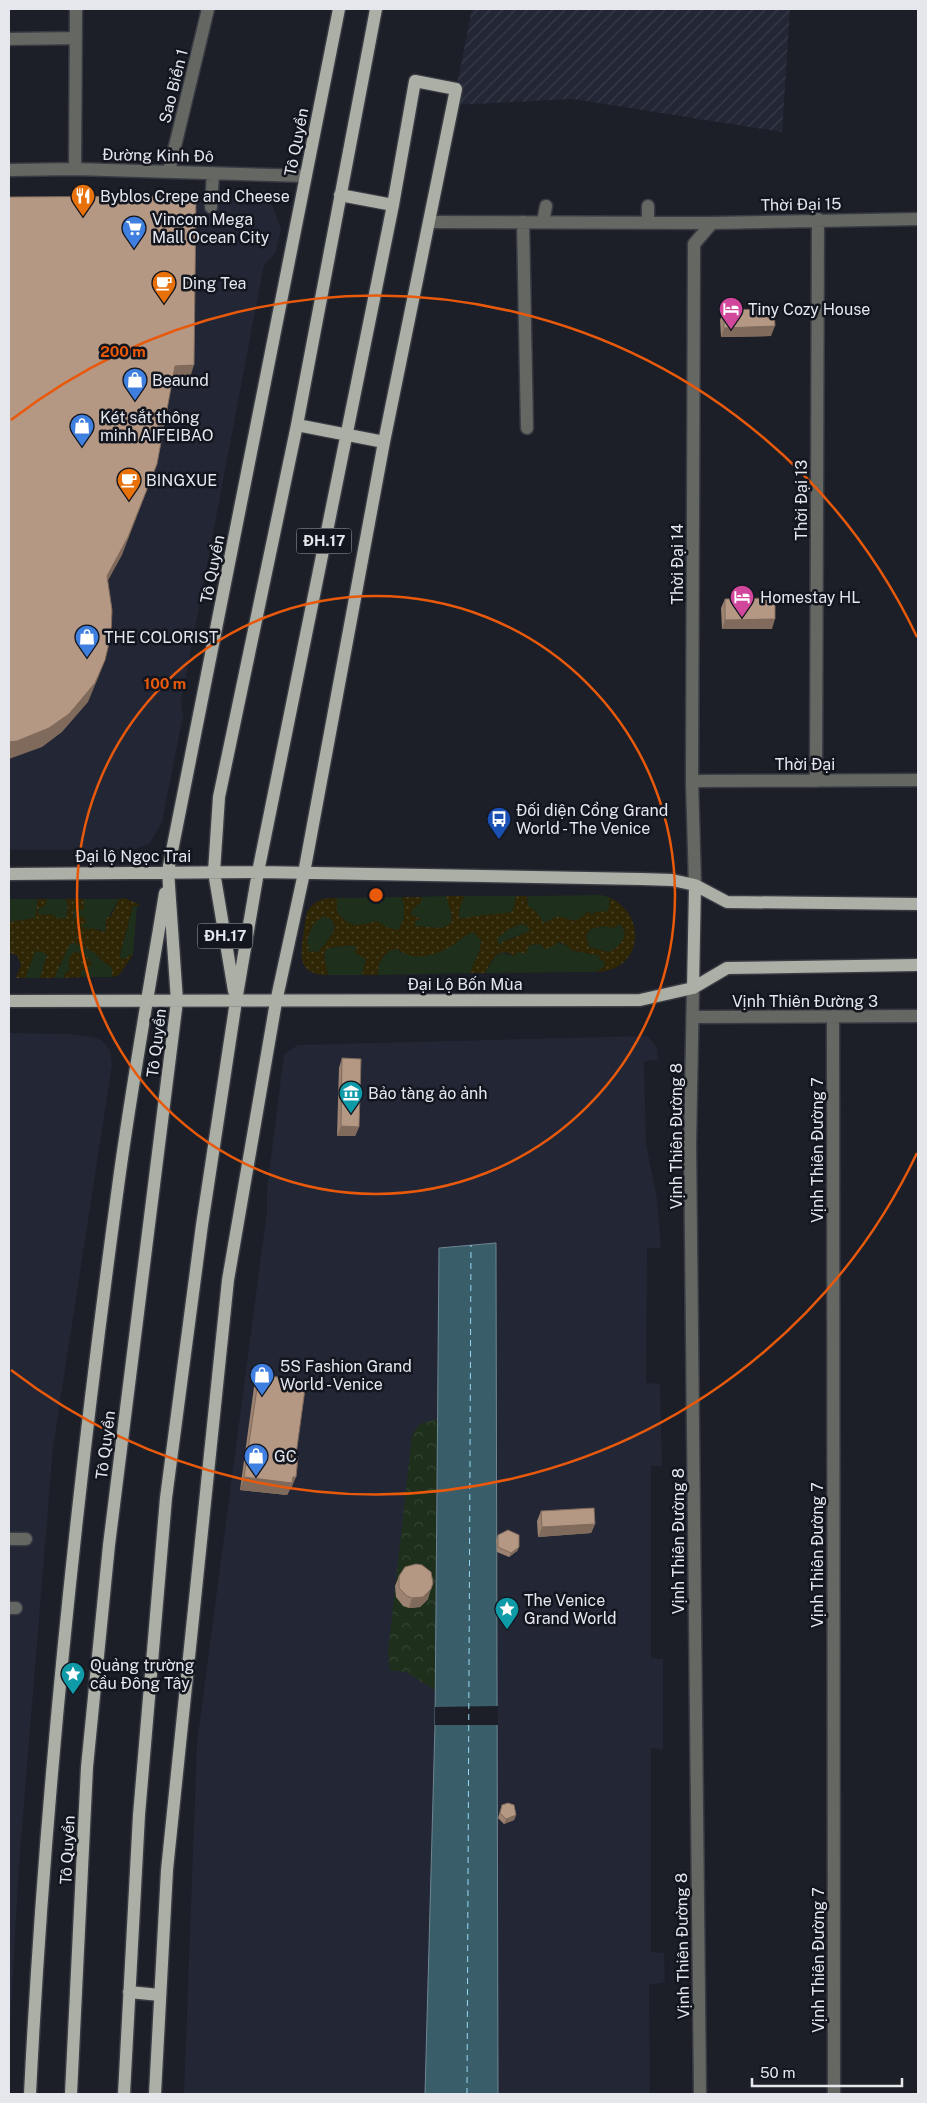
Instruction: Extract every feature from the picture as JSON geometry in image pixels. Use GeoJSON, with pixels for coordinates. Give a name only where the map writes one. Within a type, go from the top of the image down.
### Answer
{"type":"FeatureCollection","features":[{"type":"Feature","properties":{"kind":"main road","name":"Tô Quyền"},"geometry":{"type":"LineString","coordinates":[[71,2094],[88,1757],[109,1546],[177,1001],[168,871],[339,9]]}},
{"type":"Feature","properties":{"kind":"main road","name":"ĐH.17"},"geometry":{"type":"LineString","coordinates":[[236,1001],[214,872],[219,797],[297,425],[376,9]]}},
{"type":"Feature","properties":{"kind":"main road","name":"ĐH.17"},"geometry":{"type":"LineString","coordinates":[[236,1001],[258,872],[393,205],[415,81],[456,89],[384,442],[304,872],[276,1002]]}},
{"type":"Feature","properties":{"kind":"main road"},"geometry":{"type":"LineString","coordinates":[[340,195],[393,205]]}},
{"type":"Feature","properties":{"kind":"main road"},"geometry":{"type":"LineString","coordinates":[[297,425],[384,442]]}},
{"type":"Feature","properties":{"kind":"main road"},"geometry":{"type":"LineString","coordinates":[[30,2094],[43,1869],[77,1511],[118,1186],[168,871]]}},
{"type":"Feature","properties":{"kind":"main road","name":"Đại lộ Ngọc Trai"},"geometry":{"type":"LineString","coordinates":[[9,874],[168,871],[258,872]]}},
{"type":"Feature","properties":{"kind":"main road"},"geometry":{"type":"LineString","coordinates":[[258,872],[672,880],[695,885],[727,902],[918,904]]}},
{"type":"Feature","properties":{"kind":"main road"},"geometry":{"type":"LineString","coordinates":[[694,988],[695,885]]}},
{"type":"Feature","properties":{"kind":"main road","name":"Đại Lộ Bốn Mùa"},"geometry":{"type":"LineString","coordinates":[[236,1001],[640,1000],[694,988],[727,968],[918,965]]}},
{"type":"Feature","properties":{"kind":"main road"},"geometry":{"type":"LineString","coordinates":[[9,1001],[236,1001],[202,1225],[166,1498],[138,1815],[124,2094]]}},
{"type":"Feature","properties":{"kind":"main road"},"geometry":{"type":"LineString","coordinates":[[155,2094],[167,1870],[227,1290],[276,1002]]}},
{"type":"Feature","properties":{"kind":"main road"},"geometry":{"type":"LineString","coordinates":[[129,1992],[160,1995]]}},
{"type":"Feature","properties":{"kind":"street"},"geometry":{"type":"LineString","coordinates":[[75,169],[76,9]]}},
{"type":"Feature","properties":{"kind":"street","name":"Sao Biển 1"},"geometry":{"type":"LineString","coordinates":[[169,171],[208,9]]}},
{"type":"Feature","properties":{"kind":"street"},"geometry":{"type":"LineString","coordinates":[[9,39],[76,38]]}},
{"type":"Feature","properties":{"kind":"street","name":"Đường Kinh Đô"},"geometry":{"type":"LineString","coordinates":[[9,170],[75,169],[306,176]]}},
{"type":"Feature","properties":{"kind":"street"},"geometry":{"type":"LineString","coordinates":[[211,207],[213,173]]}},
{"type":"Feature","properties":{"kind":"street"},"geometry":{"type":"LineString","coordinates":[[543,222],[546,206]]}},
{"type":"Feature","properties":{"kind":"street"},"geometry":{"type":"LineString","coordinates":[[648,206],[648,222]]}},
{"type":"Feature","properties":{"kind":"street","name":"Thời Đại 15"},"geometry":{"type":"LineString","coordinates":[[430,222],[712,223],[918,219]]}},
{"type":"Feature","properties":{"kind":"street","name":"Thời Đại 13"},"geometry":{"type":"LineString","coordinates":[[816,780],[818,220]]}},
{"type":"Feature","properties":{"kind":"street"},"geometry":{"type":"LineString","coordinates":[[523,222],[526,428]]}},
{"type":"Feature","properties":{"kind":"street","name":"Thời Đại 14"},"geometry":{"type":"LineString","coordinates":[[695,885],[692,781],[694,244],[712,223]]}},
{"type":"Feature","properties":{"kind":"street","name":"Thời Đại"},"geometry":{"type":"LineString","coordinates":[[692,781],[918,780]]}},
{"type":"Feature","properties":{"kind":"street","name":"Vịnh Thiên Đường 8"},"geometry":{"type":"LineString","coordinates":[[694,988],[690,1144],[700,2094]]}},
{"type":"Feature","properties":{"kind":"street","name":"Vịnh Thiên Đường 7"},"geometry":{"type":"LineString","coordinates":[[833,1016],[834,2094]]}},
{"type":"Feature","properties":{"kind":"street","name":"Vịnh Thiên Đường 3"},"geometry":{"type":"LineString","coordinates":[[693,1018],[918,1016]]}},
{"type":"Feature","properties":{"kind":"street"},"geometry":{"type":"LineString","coordinates":[[9,1539],[26,1539]]}},
{"type":"Feature","properties":{"kind":"shaded area"},"geometry":{"type":"Polygon","coordinates":[[[472,9],[790,9],[782,132],[573,99],[453,105],[472,9]]]}},
{"type":"Feature","properties":{"kind":"shaded area"},"geometry":{"type":"Polygon","coordinates":[[[212,193],[258,196],[273,206],[281,229],[276,252],[264,265],[181,702],[183,716],[162,822],[150,843],[136,849],[9,850],[9,198],[189,200],[212,193]]]}},
{"type":"Feature","properties":{"kind":"shaded area"},"geometry":{"type":"Polygon","coordinates":[[[9,1033],[71,1034],[93,1037],[101,1040],[110,1050],[112,1065],[53,1447],[19,1865],[9,2044],[9,1033]]]}},
{"type":"Feature","properties":{"kind":"shaded area"},"geometry":{"type":"Polygon","coordinates":[[[648,1036],[657,1048],[658,1060],[644,1061],[646,1144],[657,1199],[661,1248],[647,1248],[646,1383],[660,1384],[662,1466],[651,1466],[651,1658],[663,1659],[663,1750],[651,1748],[651,1952],[664,1953],[665,1982],[649,1985],[650,2094],[184,2094],[197,1743],[267,1211],[267,1189],[284,1054],[298,1045],[648,1036]]]}},
{"type":"Feature","properties":{"kind":"shaded area"},"geometry":{"type":"Polygon","coordinates":[[[496,1243],[498,2094],[425,2094],[435,1725],[439,1248],[496,1243]]]}},
{"type":"Feature","properties":{"kind":"green space"},"geometry":{"type":"Polygon","coordinates":[[[601,895],[608,897],[610,901],[608,911],[595,912],[591,916],[589,911],[576,921],[557,916],[544,923],[536,912],[527,906],[528,896],[601,895]]]}},
{"type":"Feature","properties":{"kind":"green space"},"geometry":{"type":"Polygon","coordinates":[[[446,896],[452,916],[451,923],[442,928],[415,926],[415,920],[420,919],[410,914],[413,908],[422,902],[421,897],[446,896]]]}},
{"type":"Feature","properties":{"kind":"green space"},"geometry":{"type":"Polygon","coordinates":[[[464,896],[516,896],[514,908],[511,912],[469,919],[459,918],[464,896]]]}},
{"type":"Feature","properties":{"kind":"green space"},"geometry":{"type":"Polygon","coordinates":[[[402,897],[404,914],[398,930],[386,927],[377,921],[359,925],[350,924],[337,912],[337,898],[402,897]]]}},
{"type":"Feature","properties":{"kind":"green space"},"geometry":{"type":"Polygon","coordinates":[[[9,899],[38,899],[35,918],[9,922],[9,899]]]}},
{"type":"Feature","properties":{"kind":"green space"},"geometry":{"type":"Polygon","coordinates":[[[47,899],[66,899],[68,905],[66,918],[60,919],[50,914],[39,915],[38,909],[44,906],[47,899]]]}},
{"type":"Feature","properties":{"kind":"green space"},"geometry":{"type":"Polygon","coordinates":[[[84,899],[119,899],[105,923],[105,932],[100,929],[88,931],[73,919],[74,910],[84,910],[84,899]]]}},
{"type":"Feature","properties":{"kind":"green space"},"geometry":{"type":"Polygon","coordinates":[[[141,905],[137,906],[133,955],[125,959],[120,958],[133,906],[141,905]]]}},
{"type":"Feature","properties":{"kind":"green space"},"geometry":{"type":"Polygon","coordinates":[[[324,916],[333,923],[332,933],[318,952],[306,951],[312,926],[324,916]]]}},
{"type":"Feature","properties":{"kind":"green space"},"geometry":{"type":"Polygon","coordinates":[[[520,924],[526,925],[531,931],[510,938],[502,945],[499,945],[497,939],[509,929],[520,924]]]}},
{"type":"Feature","properties":{"kind":"green space"},"geometry":{"type":"Polygon","coordinates":[[[618,924],[622,926],[625,934],[615,949],[610,952],[589,947],[586,936],[590,929],[618,924]]]}},
{"type":"Feature","properties":{"kind":"green space"},"geometry":{"type":"Polygon","coordinates":[[[473,932],[481,940],[480,949],[470,973],[378,975],[378,967],[381,960],[391,950],[397,949],[401,953],[454,944],[467,934],[473,932]]]}},
{"type":"Feature","properties":{"kind":"green space"},"geometry":{"type":"Polygon","coordinates":[[[556,942],[568,946],[571,950],[600,956],[600,959],[605,962],[604,967],[596,972],[485,973],[495,957],[501,953],[516,956],[517,952],[529,945],[540,944],[545,949],[556,942]]]}},
{"type":"Feature","properties":{"kind":"green space"},"geometry":{"type":"Polygon","coordinates":[[[74,943],[95,953],[112,968],[112,977],[83,977],[80,973],[72,971],[66,973],[63,978],[54,978],[70,944],[74,943]]]}},
{"type":"Feature","properties":{"kind":"green space"},"geometry":{"type":"Polygon","coordinates":[[[356,946],[366,959],[362,975],[328,975],[324,956],[326,949],[356,946]]]}},
{"type":"Feature","properties":{"kind":"green space"},"geometry":{"type":"Polygon","coordinates":[[[35,951],[41,951],[47,955],[40,978],[25,978],[35,951]]]}},
{"type":"Feature","properties":{"kind":"green space"},"geometry":{"type":"Polygon","coordinates":[[[437,1419],[435,1690],[406,1672],[390,1670],[388,1654],[412,1435],[420,1424],[437,1419]]]}},
{"type":"Feature","properties":{"kind":"sand"},"geometry":{"type":"Polygon","coordinates":[[[446,896],[464,896],[459,918],[462,918],[511,912],[514,908],[516,896],[527,896],[528,906],[536,912],[544,923],[557,916],[576,921],[589,911],[591,916],[595,912],[608,911],[610,901],[608,897],[621,905],[630,916],[635,928],[635,941],[631,953],[623,962],[612,969],[596,972],[604,967],[605,962],[599,958],[600,956],[571,950],[568,946],[559,942],[545,949],[540,944],[529,945],[526,954],[517,952],[516,956],[504,952],[500,953],[494,958],[485,973],[470,973],[480,949],[481,940],[473,932],[446,949],[432,955],[418,956],[404,953],[397,949],[391,950],[381,960],[378,967],[378,975],[362,975],[366,959],[355,953],[356,946],[326,949],[324,956],[328,975],[311,972],[303,962],[302,948],[305,920],[309,909],[315,903],[322,900],[337,898],[337,912],[350,924],[355,925],[377,921],[386,927],[398,930],[404,914],[402,897],[421,897],[422,902],[413,908],[410,914],[421,919],[415,921],[415,926],[442,928],[451,923],[452,916],[446,896]],[[324,916],[312,927],[307,944],[310,946],[307,951],[318,952],[333,933],[334,923],[331,919],[324,916]],[[520,924],[509,929],[497,939],[499,945],[530,931],[526,925],[520,924]],[[618,924],[614,928],[605,926],[590,929],[586,936],[589,947],[609,952],[615,949],[625,934],[622,926],[618,924]]]}},
{"type":"Feature","properties":{"kind":"sand"},"geometry":{"type":"Polygon","coordinates":[[[124,898],[141,905],[133,906],[120,958],[125,959],[133,955],[119,975],[112,977],[112,968],[95,953],[74,943],[70,944],[54,978],[40,978],[47,955],[41,951],[35,952],[25,978],[16,978],[21,965],[17,955],[9,953],[9,922],[35,918],[38,899],[47,899],[45,906],[38,909],[39,915],[50,914],[60,919],[66,918],[68,909],[66,899],[84,899],[84,910],[74,910],[73,919],[83,916],[87,923],[81,925],[88,930],[91,928],[105,932],[106,918],[111,916],[119,899],[124,898]]]}},
{"type":"Feature","properties":{"kind":"sand"},"geometry":{"type":"Polygon","coordinates":[[[74,952],[85,956],[92,965],[80,973],[83,977],[63,978],[65,973],[70,970],[69,960],[74,952]]]}},
{"type":"Feature","properties":{"kind":"pier"},"geometry":{"type":"Polygon","coordinates":[[[498,1706],[498,1725],[435,1725],[435,1707],[498,1706]]]}},
{"type":"Feature","properties":{"kind":"building"},"geometry":{"type":"Polygon","coordinates":[[[196,196],[194,365],[175,366],[157,464],[128,537],[107,576],[112,610],[111,635],[105,660],[95,683],[69,714],[49,728],[17,741],[9,742],[9,197],[196,196]]]}},
{"type":"Feature","properties":{"kind":"building"},"geometry":{"type":"Polygon","coordinates":[[[774,309],[775,326],[724,328],[724,310],[774,309]]]}},
{"type":"Feature","properties":{"kind":"building"},"geometry":{"type":"Polygon","coordinates":[[[775,598],[775,619],[725,620],[725,599],[775,598]]]}},
{"type":"Feature","properties":{"kind":"building"},"geometry":{"type":"Polygon","coordinates":[[[342,1058],[361,1059],[359,1127],[341,1126],[342,1058]]]}},
{"type":"Feature","properties":{"kind":"building"},"geometry":{"type":"Polygon","coordinates":[[[259,1375],[304,1380],[303,1388],[305,1389],[296,1455],[298,1457],[296,1477],[293,1477],[292,1483],[244,1477],[259,1375]]]}},
{"type":"Feature","properties":{"kind":"building"},"geometry":{"type":"Polygon","coordinates":[[[594,1508],[595,1524],[542,1527],[541,1511],[594,1508]]]}},
{"type":"Feature","properties":{"kind":"building"},"geometry":{"type":"Polygon","coordinates":[[[508,1530],[519,1535],[519,1547],[511,1553],[498,1547],[498,1535],[508,1530]]]}},
{"type":"Feature","properties":{"kind":"building"},"geometry":{"type":"Polygon","coordinates":[[[416,1564],[422,1565],[431,1572],[433,1583],[431,1589],[423,1597],[412,1598],[399,1588],[399,1576],[405,1567],[416,1564]]]}},
{"type":"Feature","properties":{"kind":"building"},"geometry":{"type":"Polygon","coordinates":[[[508,1803],[514,1805],[516,1815],[506,1819],[500,1813],[502,1805],[508,1803]]]}},
{"type":"Feature","properties":{"kind":"ferry route"},"geometry":{"type":"LineString","coordinates":[[467,2094],[471,1245]]}},
{"type":"Feature","properties":{"kind":"place","name":"Byblos Crepe and Cheese"},"geometry":{"type":"Point","coordinates":[83,217]}},
{"type":"Feature","properties":{"kind":"place","name":"Vincom Mega Mall Ocean City"},"geometry":{"type":"Point","coordinates":[134,249]}},
{"type":"Feature","properties":{"kind":"place","name":"Ding Tea"},"geometry":{"type":"Point","coordinates":[164,304]}},
{"type":"Feature","properties":{"kind":"place","name":"Tiny Cozy House"},"geometry":{"type":"Point","coordinates":[731,330]}},
{"type":"Feature","properties":{"kind":"place","name":"Beaund"},"geometry":{"type":"Point","coordinates":[135,401]}},
{"type":"Feature","properties":{"kind":"place","name":"Két sắt thông minh AIFEIBAO"},"geometry":{"type":"Point","coordinates":[82,447]}},
{"type":"Feature","properties":{"kind":"place","name":"BINGXUE"},"geometry":{"type":"Point","coordinates":[129,501]}},
{"type":"Feature","properties":{"kind":"place","name":"Homestay HL"},"geometry":{"type":"Point","coordinates":[742,618]}},
{"type":"Feature","properties":{"kind":"place","name":"THE COLORIST"},"geometry":{"type":"Point","coordinates":[87,658]}},
{"type":"Feature","properties":{"kind":"place","name":"Đối diện Cổng Grand World - The Venice"},"geometry":{"type":"Point","coordinates":[499,840]}},
{"type":"Feature","properties":{"kind":"place","name":"Bảo tàng ảo ảnh"},"geometry":{"type":"Point","coordinates":[351,1114]}},
{"type":"Feature","properties":{"kind":"place","name":"5S Fashion Grand World - Venice"},"geometry":{"type":"Point","coordinates":[262,1396]}},
{"type":"Feature","properties":{"kind":"place","name":"GC"},"geometry":{"type":"Point","coordinates":[256,1477]}},
{"type":"Feature","properties":{"kind":"place","name":"The Venice Grand World"},"geometry":{"type":"Point","coordinates":[507,1630]}},
{"type":"Feature","properties":{"kind":"place","name":"Quảng trường cầu Đông Tây"},"geometry":{"type":"Point","coordinates":[73,1695]}}]}
